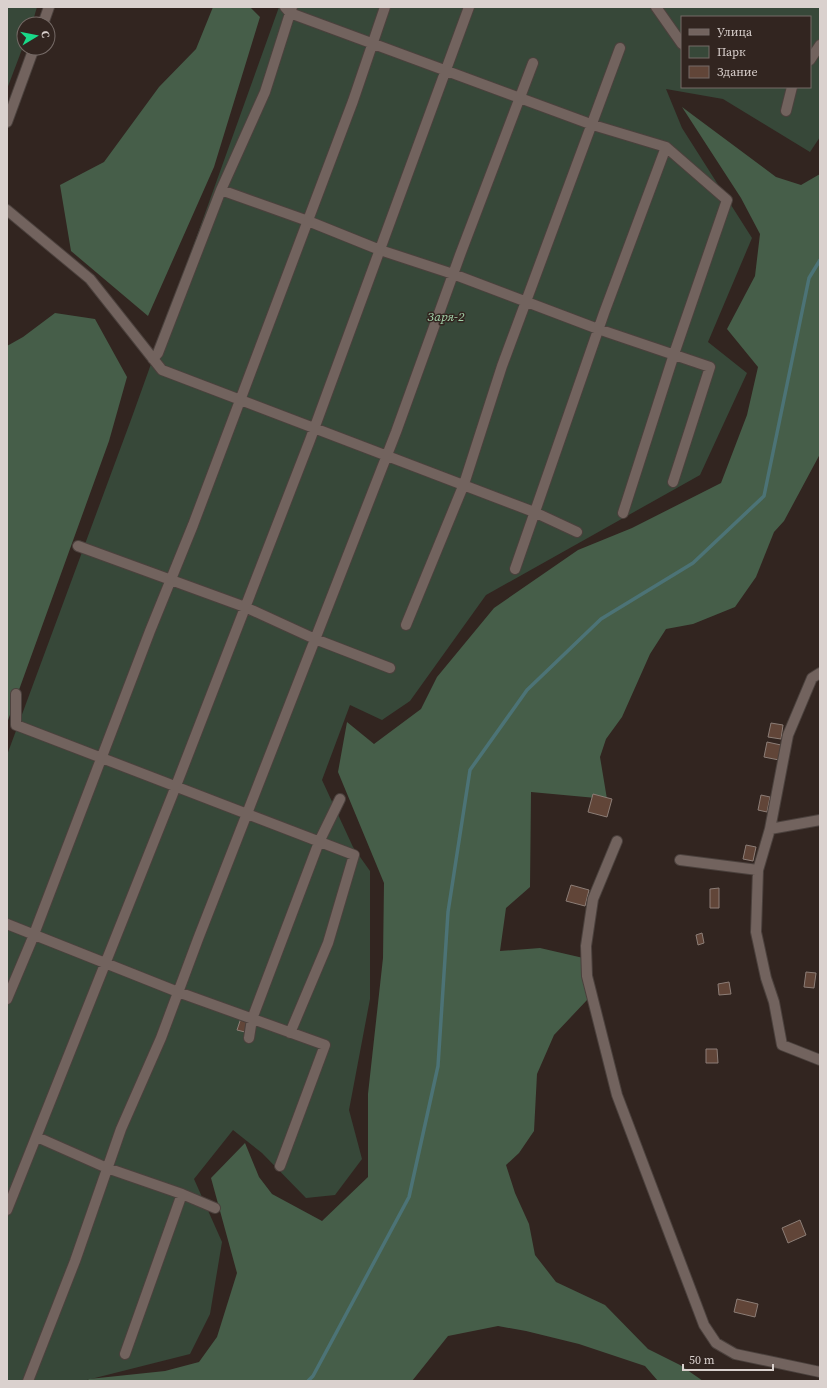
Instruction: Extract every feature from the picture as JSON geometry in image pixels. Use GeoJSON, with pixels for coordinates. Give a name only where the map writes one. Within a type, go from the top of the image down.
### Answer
{"type":"FeatureCollection","features":[{"type":"Feature","properties":{"kind":"street"},"geometry":{"type":"LineString","coordinates":[[7,998],[34,934],[101,756],[193,525],[353,102],[385,7]]}},
{"type":"Feature","properties":{"kind":"street"},"geometry":{"type":"LineString","coordinates":[[7,1210],[176,786],[314,429],[469,7]]}},
{"type":"Feature","properties":{"kind":"street"},"geometry":{"type":"LineString","coordinates":[[656,7],[681,43]]}},
{"type":"Feature","properties":{"kind":"street"},"geometry":{"type":"LineString","coordinates":[[153,359],[158,353],[221,190],[265,92],[289,9],[372,42],[593,125],[666,147],[727,200],[673,355],[623,513]]}},
{"type":"Feature","properties":{"kind":"street"},"geometry":{"type":"LineString","coordinates":[[811,58],[820,45]]}},
{"type":"Feature","properties":{"kind":"street"},"geometry":{"type":"LineString","coordinates":[[406,625],[464,484],[502,366],[593,125],[620,48]]}},
{"type":"Feature","properties":{"kind":"street"},"geometry":{"type":"LineString","coordinates":[[7,122],[31,56]]}},
{"type":"Feature","properties":{"kind":"street"},"geometry":{"type":"LineString","coordinates":[[28,1381],[74,1260],[121,1129],[161,1038],[387,455],[453,274],[533,63]]}},
{"type":"Feature","properties":{"kind":"street"},"geometry":{"type":"LineString","coordinates":[[786,111],[792,88]]}},
{"type":"Feature","properties":{"kind":"street"},"geometry":{"type":"LineString","coordinates":[[515,569],[598,329],[666,147]]}},
{"type":"Feature","properties":{"kind":"street"},"geometry":{"type":"LineString","coordinates":[[221,190],[308,221],[380,250],[453,274],[526,303],[710,368],[673,482]]}},
{"type":"Feature","properties":{"kind":"street"},"geometry":{"type":"LineString","coordinates":[[7,210],[90,279],[162,370],[314,429],[464,484],[534,512],[576,532]]}},
{"type":"Feature","properties":{"kind":"street"},"geometry":{"type":"LineString","coordinates":[[78,546],[245,607],[315,639],[390,668]]}},
{"type":"Feature","properties":{"kind":"street"},"geometry":{"type":"LineString","coordinates":[[820,673],[812,678],[788,735],[770,829],[758,870],[756,932],[766,978],[774,1002],[782,1045],[820,1060]]}},
{"type":"Feature","properties":{"kind":"street"},"geometry":{"type":"LineString","coordinates":[[16,694],[16,725],[101,756],[354,855],[328,943],[290,1033]]}},
{"type":"Feature","properties":{"kind":"street"},"geometry":{"type":"LineString","coordinates":[[249,1038],[252,1019],[319,842],[340,799]]}},
{"type":"Feature","properties":{"kind":"street"},"geometry":{"type":"LineString","coordinates":[[770,829],[820,820]]}},
{"type":"Feature","properties":{"kind":"street"},"geometry":{"type":"LineString","coordinates":[[617,841],[593,899],[586,946],[587,976],[617,1095],[704,1325],[716,1343],[735,1354],[820,1372]]}},
{"type":"Feature","properties":{"kind":"street"},"geometry":{"type":"LineString","coordinates":[[680,860],[758,870]]}},
{"type":"Feature","properties":{"kind":"street"},"geometry":{"type":"LineString","coordinates":[[7,924],[178,992],[221,1006],[252,1019],[325,1045],[280,1166]]}},
{"type":"Feature","properties":{"kind":"street"},"geometry":{"type":"LineString","coordinates":[[37,1137],[107,1168],[182,1194],[215,1208]]}},
{"type":"Feature","properties":{"kind":"street"},"geometry":{"type":"LineString","coordinates":[[125,1354],[182,1194]]}},
{"type":"Feature","properties":{"kind":"green space"},"geometry":{"type":"Polygon","coordinates":[[[7,7],[37,7],[34,16],[16,16],[16,56],[19,56],[7,89],[7,7]]]}},
{"type":"Feature","properties":{"kind":"green space"},"geometry":{"type":"Polygon","coordinates":[[[213,7],[250,7],[260,17],[214,167],[148,316],[71,251],[60,185],[104,162],[159,87],[196,49],[213,7]]]}},
{"type":"Feature","properties":{"kind":"green space","name":"Заря-2"},"geometry":{"type":"Polygon","coordinates":[[[279,7],[820,7],[820,137],[810,152],[723,99],[666,89],[682,128],[752,238],[708,342],[747,373],[700,475],[486,595],[410,701],[382,720],[350,705],[322,780],[353,847],[370,871],[370,999],[349,1110],[362,1159],[335,1195],[306,1198],[262,1153],[233,1130],[194,1179],[222,1242],[210,1314],[190,1354],[83,1381],[7,1381],[7,755],[132,417],[279,7]]]}},
{"type":"Feature","properties":{"kind":"green space"},"geometry":{"type":"Polygon","coordinates":[[[682,107],[776,177],[801,185],[820,174],[820,454],[784,521],[774,532],[756,577],[735,607],[693,624],[666,629],[650,654],[622,717],[606,739],[600,757],[607,799],[531,792],[530,887],[506,908],[500,951],[540,948],[592,960],[587,1000],[554,1035],[537,1074],[534,1131],[519,1153],[506,1165],[515,1193],[529,1224],[535,1255],[556,1282],[605,1305],[648,1349],[680,1365],[703,1381],[658,1381],[645,1366],[579,1344],[498,1326],[448,1336],[412,1381],[87,1381],[89,1379],[165,1371],[199,1362],[217,1337],[237,1273],[211,1178],[245,1143],[259,1177],[272,1194],[322,1221],[368,1177],[368,1094],[383,958],[384,883],[338,772],[347,722],[374,744],[421,709],[437,677],[494,608],[578,550],[632,528],[721,483],[747,415],[758,367],[727,329],[755,276],[760,234],[741,198],[682,107]]]}},
{"type":"Feature","properties":{"kind":"green space"},"geometry":{"type":"Polygon","coordinates":[[[55,313],[95,319],[127,377],[109,441],[7,723],[7,346],[23,337],[55,313]]]}},
{"type":"Feature","properties":{"kind":"building"},"geometry":{"type":"Polygon","coordinates":[[[771,723],[783,725],[781,739],[768,737],[771,723]]]}},
{"type":"Feature","properties":{"kind":"building"},"geometry":{"type":"Polygon","coordinates":[[[767,742],[781,745],[779,760],[764,757],[767,742]]]}},
{"type":"Feature","properties":{"kind":"building"},"geometry":{"type":"Polygon","coordinates":[[[593,794],[612,799],[607,817],[588,812],[593,794]]]}},
{"type":"Feature","properties":{"kind":"building"},"geometry":{"type":"Polygon","coordinates":[[[761,795],[770,797],[767,812],[758,810],[761,795]]]}},
{"type":"Feature","properties":{"kind":"building"},"geometry":{"type":"Polygon","coordinates":[[[746,845],[756,847],[753,861],[743,859],[746,845]]]}},
{"type":"Feature","properties":{"kind":"building"},"geometry":{"type":"Polygon","coordinates":[[[571,885],[589,890],[585,906],[566,901],[571,885]]]}},
{"type":"Feature","properties":{"kind":"building"},"geometry":{"type":"Polygon","coordinates":[[[719,888],[719,908],[710,908],[710,889],[719,888]]]}},
{"type":"Feature","properties":{"kind":"building"},"geometry":{"type":"Polygon","coordinates":[[[702,933],[704,943],[698,945],[696,935],[702,933]]]}},
{"type":"Feature","properties":{"kind":"building"},"geometry":{"type":"Polygon","coordinates":[[[806,972],[816,973],[814,988],[804,987],[806,972]]]}},
{"type":"Feature","properties":{"kind":"building"},"geometry":{"type":"Polygon","coordinates":[[[729,982],[731,994],[719,995],[718,984],[729,982]]]}},
{"type":"Feature","properties":{"kind":"building"},"geometry":{"type":"Polygon","coordinates":[[[241,1018],[249,1020],[245,1032],[237,1030],[241,1018]]]}},
{"type":"Feature","properties":{"kind":"building"},"geometry":{"type":"Polygon","coordinates":[[[706,1049],[717,1049],[718,1063],[706,1063],[706,1049]]]}},
{"type":"Feature","properties":{"kind":"building"},"geometry":{"type":"Polygon","coordinates":[[[800,1220],[806,1235],[788,1243],[782,1228],[800,1220]]]}},
{"type":"Feature","properties":{"kind":"building"},"geometry":{"type":"Polygon","coordinates":[[[737,1299],[758,1304],[755,1317],[734,1312],[737,1299]]]}},
{"type":"Feature","properties":{"kind":"waterway"},"geometry":{"type":"LineString","coordinates":[[308,1381],[313,1376],[409,1197],[438,1066],[448,912],[470,770],[527,690],[601,619],[693,563],[764,496],[809,278],[820,260]]}}]}
